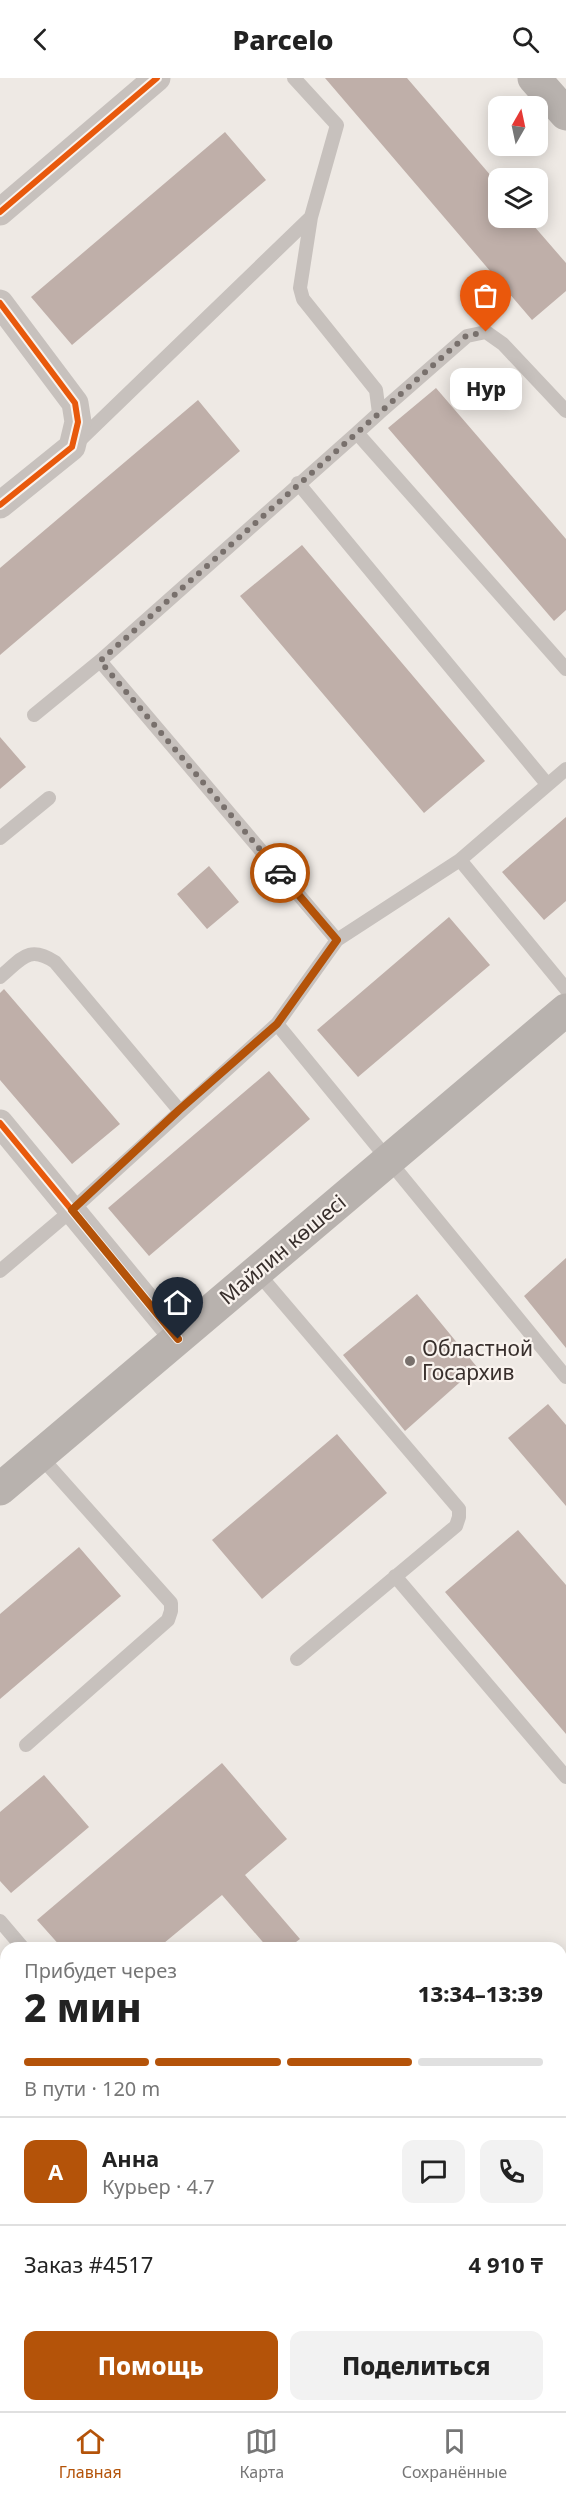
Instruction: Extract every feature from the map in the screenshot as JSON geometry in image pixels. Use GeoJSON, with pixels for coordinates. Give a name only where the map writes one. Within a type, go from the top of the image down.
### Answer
{"type":"FeatureCollection","features":[{"type":"Feature","properties":{"kind":"main road"},"geometry":{"type":"LineString","coordinates":[[534,78],[566,114]]}},
{"type":"Feature","properties":{"kind":"main road","name":"Майлин көшесі"},"geometry":{"type":"LineString","coordinates":[[0,1489],[566,1010]]}},
{"type":"Feature","properties":{"kind":"street"},"geometry":{"type":"LineString","coordinates":[[0,212],[157,78]]}},
{"type":"Feature","properties":{"kind":"street"},"geometry":{"type":"LineString","coordinates":[[0,303],[75,403],[78,422],[72,447],[0,505]]}},
{"type":"Feature","properties":{"kind":"street"},"geometry":{"type":"LineString","coordinates":[[0,1123],[178,1339]]}},
{"type":"Feature","properties":{"kind":"lane"},"geometry":{"type":"LineString","coordinates":[[294,78],[337,125],[311,217],[300,288],[303,299],[376,390],[379,413]]}},
{"type":"Feature","properties":{"kind":"lane"},"geometry":{"type":"LineString","coordinates":[[72,447],[311,217]]}},
{"type":"Feature","properties":{"kind":"lane"},"geometry":{"type":"LineString","coordinates":[[34,715],[100,661],[466,336],[486,332],[503,344],[566,411]]}},
{"type":"Feature","properties":{"kind":"lane"},"geometry":{"type":"LineString","coordinates":[[357,433],[566,669]]}},
{"type":"Feature","properties":{"kind":"lane"},"geometry":{"type":"LineString","coordinates":[[298,483],[547,784]]}},
{"type":"Feature","properties":{"kind":"lane"},"geometry":{"type":"LineString","coordinates":[[100,661],[337,940]]}},
{"type":"Feature","properties":{"kind":"lane"},"geometry":{"type":"LineString","coordinates":[[0,1270],[72,1210],[179,1110],[277,1024],[337,940],[460,860],[566,770]]}},
{"type":"Feature","properties":{"kind":"lane"},"geometry":{"type":"LineString","coordinates":[[0,838],[49,798]]}},
{"type":"Feature","properties":{"kind":"lane"},"geometry":{"type":"LineString","coordinates":[[460,860],[566,989]]}},
{"type":"Feature","properties":{"kind":"lane"},"geometry":{"type":"LineString","coordinates":[[0,977],[28,954],[42,954],[55,962],[179,1110]]}},
{"type":"Feature","properties":{"kind":"lane"},"geometry":{"type":"LineString","coordinates":[[277,1024],[566,1377]]}},
{"type":"Feature","properties":{"kind":"lane"},"geometry":{"type":"LineString","coordinates":[[257,1272],[459,1509],[456,1526],[297,1659]]}},
{"type":"Feature","properties":{"kind":"lane"},"geometry":{"type":"LineString","coordinates":[[26,1745],[168,1620],[171,1611],[171,1603],[40,1456]]}},
{"type":"Feature","properties":{"kind":"lane"},"geometry":{"type":"LineString","coordinates":[[395,1576],[566,1777]]}},
{"type":"Feature","properties":{"kind":"lane"},"geometry":{"type":"LineString","coordinates":[[0,1921],[18,1942]]}},
{"type":"Feature","properties":{"kind":"building"},"geometry":{"type":"Polygon","coordinates":[[[325,78],[407,78],[488,172],[488,228],[536,228],[566,263],[566,291],[532,320],[325,78]]]}},
{"type":"Feature","properties":{"kind":"building"},"geometry":{"type":"Polygon","coordinates":[[[225,132],[266,180],[72,345],[31,297],[225,132]]]}},
{"type":"Feature","properties":{"kind":"building"},"geometry":{"type":"Polygon","coordinates":[[[436,388],[566,539],[566,610],[554,621],[388,428],[436,388]]]}},
{"type":"Feature","properties":{"kind":"building"},"geometry":{"type":"Polygon","coordinates":[[[198,400],[240,451],[0,655],[0,568],[198,400]]]}},
{"type":"Feature","properties":{"kind":"building"},"geometry":{"type":"Polygon","coordinates":[[[302,545],[485,761],[424,813],[240,596],[302,545]]]}},
{"type":"Feature","properties":{"kind":"building"},"geometry":{"type":"Polygon","coordinates":[[[0,737],[26,767],[0,789],[0,737]]]}},
{"type":"Feature","properties":{"kind":"building"},"geometry":{"type":"Polygon","coordinates":[[[566,817],[566,901],[544,920],[502,872],[566,817]]]}},
{"type":"Feature","properties":{"kind":"building"},"geometry":{"type":"Polygon","coordinates":[[[209,866],[239,902],[207,929],[177,894],[209,866]]]}},
{"type":"Feature","properties":{"kind":"building"},"geometry":{"type":"Polygon","coordinates":[[[449,917],[490,965],[358,1077],[317,1030],[449,917]]]}},
{"type":"Feature","properties":{"kind":"building"},"geometry":{"type":"Polygon","coordinates":[[[4,989],[120,1124],[72,1164],[0,1080],[0,993],[4,989]]]}},
{"type":"Feature","properties":{"kind":"building"},"geometry":{"type":"Polygon","coordinates":[[[269,1071],[310,1119],[149,1256],[108,1208],[269,1071]]]}},
{"type":"Feature","properties":{"kind":"building"},"geometry":{"type":"Polygon","coordinates":[[[566,1258],[566,1348],[524,1296],[566,1258]]]}},
{"type":"Feature","properties":{"kind":"building","name":"Областной Госархив"},"geometry":{"type":"Polygon","coordinates":[[[417,1294],[477,1367],[405,1431],[343,1355],[417,1294]]]}},
{"type":"Feature","properties":{"kind":"building"},"geometry":{"type":"Polygon","coordinates":[[[548,1404],[566,1425],[566,1506],[508,1438],[548,1404]]]}},
{"type":"Feature","properties":{"kind":"building"},"geometry":{"type":"Polygon","coordinates":[[[337,1434],[387,1493],[262,1599],[212,1540],[337,1434]]]}},
{"type":"Feature","properties":{"kind":"building"},"geometry":{"type":"Polygon","coordinates":[[[518,1530],[566,1585],[566,1734],[445,1592],[518,1530]]]}},
{"type":"Feature","properties":{"kind":"building"},"geometry":{"type":"Polygon","coordinates":[[[79,1547],[121,1596],[0,1699],[0,1614],[79,1547]]]}},
{"type":"Feature","properties":{"kind":"building"},"geometry":{"type":"Polygon","coordinates":[[[222,1763],[287,1839],[245,1875],[300,1939],[296,1942],[263,1942],[222,1895],[165,1942],[57,1942],[37,1920],[222,1763]]]}},
{"type":"Feature","properties":{"kind":"building"},"geometry":{"type":"Polygon","coordinates":[[[44,1775],[89,1827],[11,1893],[0,1881],[0,1812],[44,1775]]]}},
{"type":"Feature","properties":{"kind":"cycle path"},"geometry":{"type":"LineString","coordinates":[[0,212],[157,78]]}},
{"type":"Feature","properties":{"kind":"cycle path"},"geometry":{"type":"LineString","coordinates":[[0,303],[75,403],[78,422],[72,447],[0,505]]}},
{"type":"Feature","properties":{"kind":"cycle path"},"geometry":{"type":"LineString","coordinates":[[0,1123],[178,1339]]}},
{"type":"Feature","properties":{"kind":"way so far"},"geometry":{"type":"LineString","coordinates":[[280,873],[100,661],[466,336],[486,332]]}},
{"type":"Feature","properties":{"kind":"place","name":"Нур"},"geometry":{"type":"Point","coordinates":[486,332]}},
{"type":"Feature","properties":{"kind":"place","name":"Областной Госархив"},"geometry":{"type":"Point","coordinates":[410,1361]}},
{"type":"Feature","properties":{"kind":"route"},"geometry":{"type":"LineString","coordinates":[[178,1339],[72,1210],[179,1110],[277,1024],[337,940],[280,873]]}}]}
